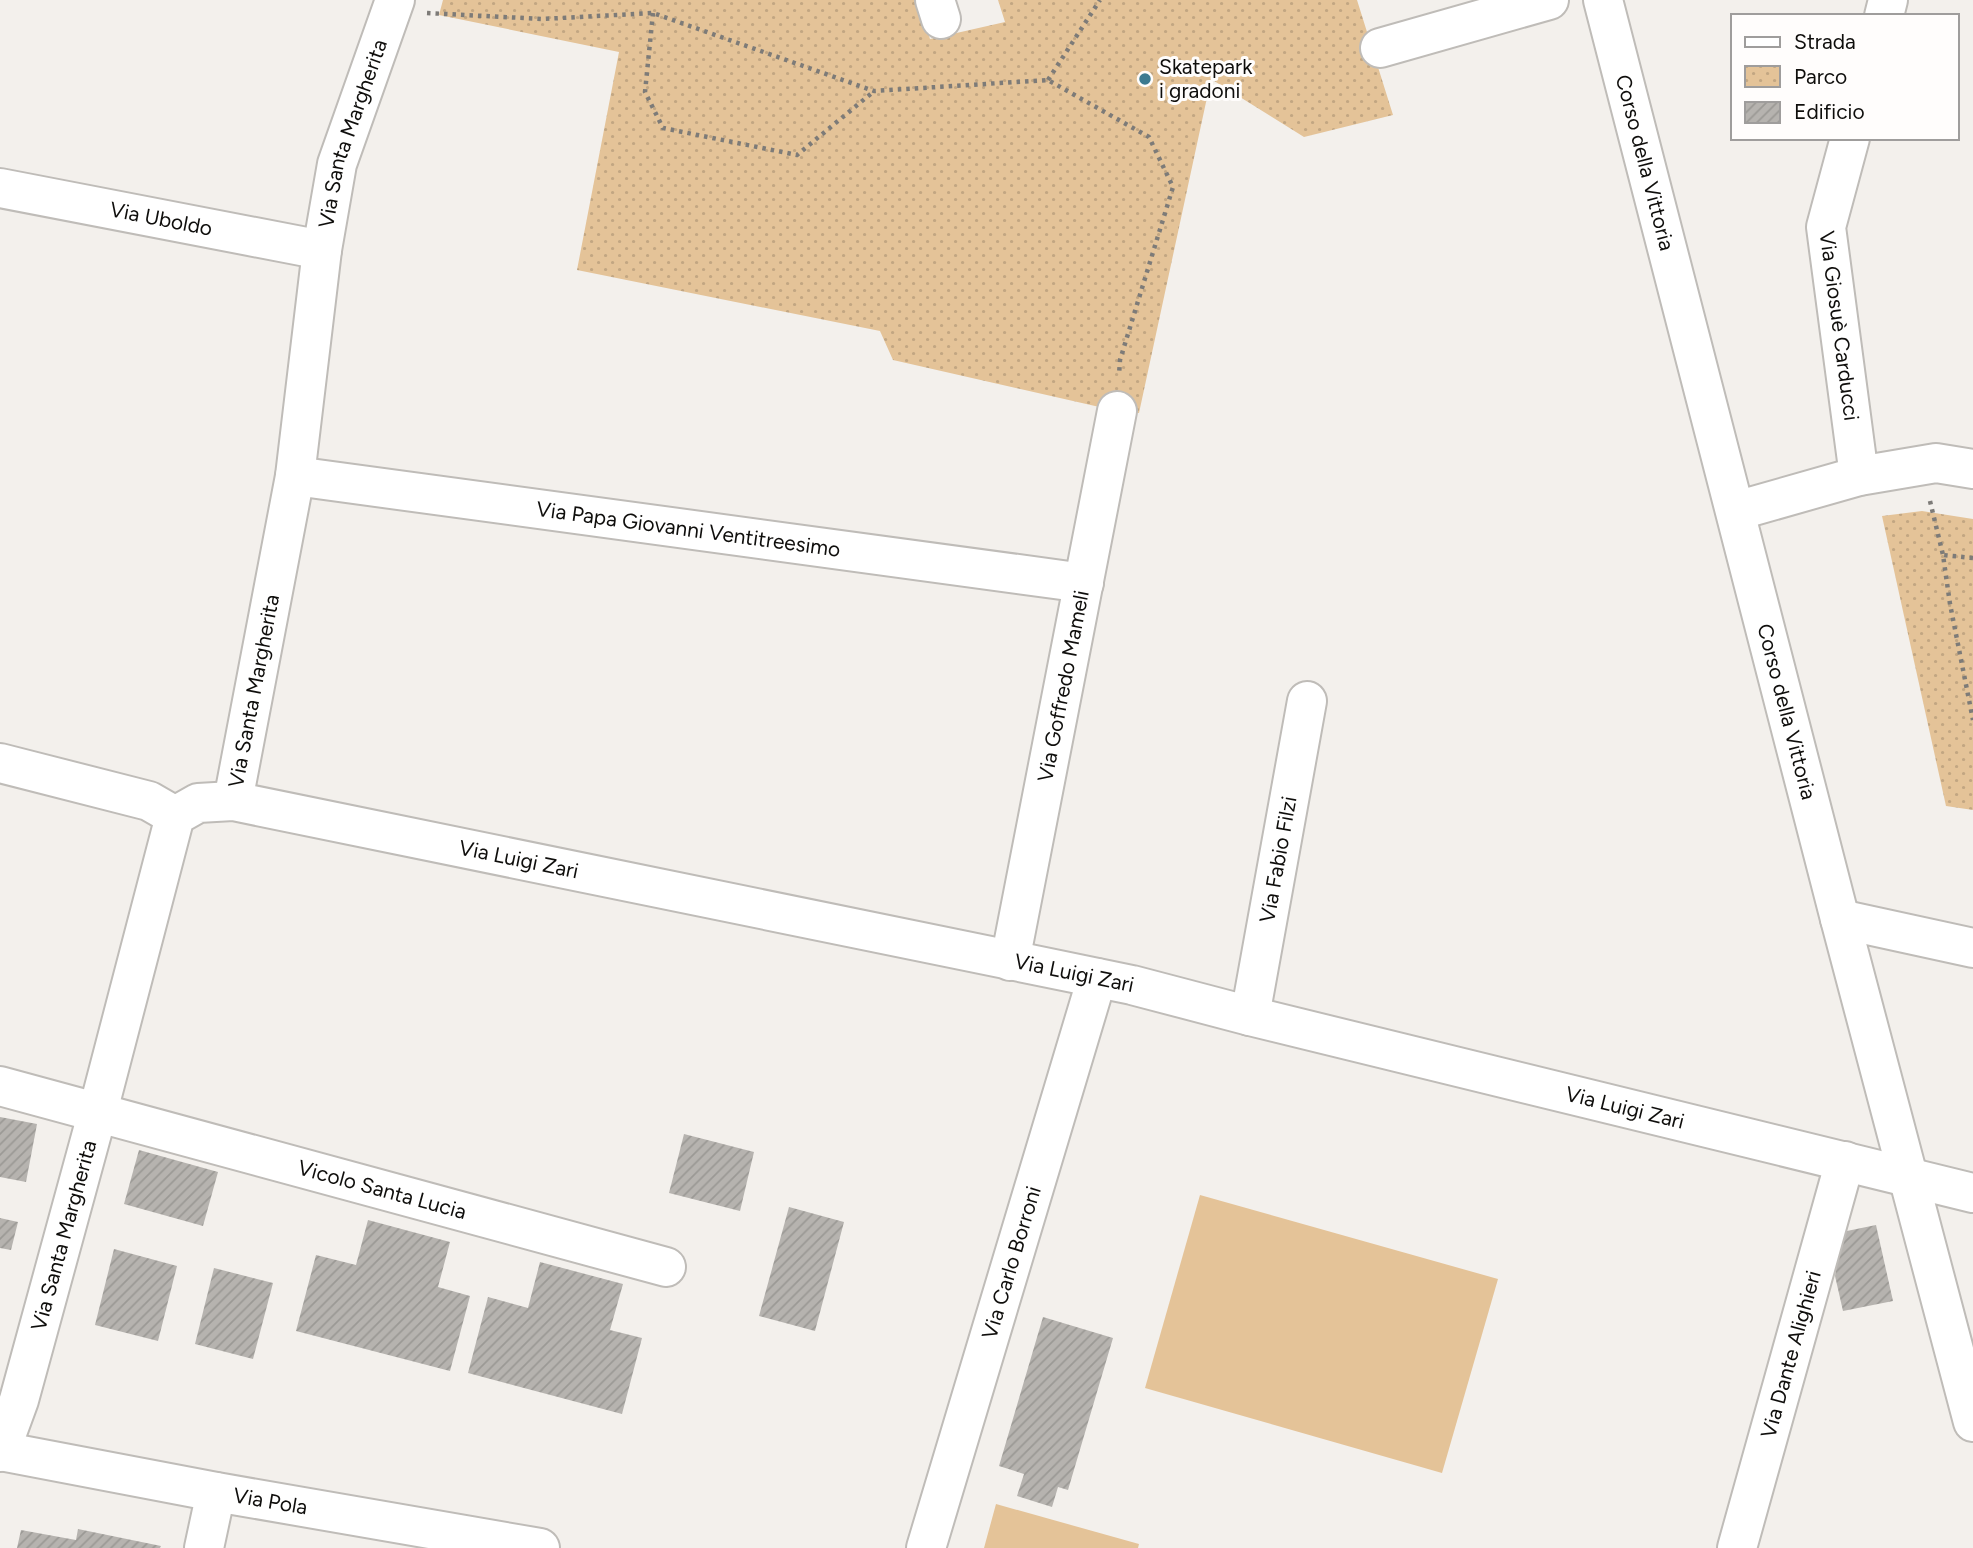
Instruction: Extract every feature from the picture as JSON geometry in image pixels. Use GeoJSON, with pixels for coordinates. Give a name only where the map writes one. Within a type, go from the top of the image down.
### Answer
{"type":"FeatureCollection","features":[{"type":"Feature","properties":{"kind":"street"},"geometry":{"type":"LineString","coordinates":[[1380,48],[1549,0]]}},
{"type":"Feature","properties":{"kind":"street","name":"Corso della Vittoria"},"geometry":{"type":"LineString","coordinates":[[1603,0],[1973,1422]]}},
{"type":"Feature","properties":{"kind":"street","name":"Via Santa Margherita"},"geometry":{"type":"LineString","coordinates":[[0,1452],[9,1394],[98,1111],[175,816],[198,803],[233,801],[295,476],[322,250],[337,164],[394,3]]}},
{"type":"Feature","properties":{"kind":"street","name":"Via Giosuè Carducci"},"geometry":{"type":"LineString","coordinates":[[1849,140],[1826,227],[1859,476]]}},
{"type":"Feature","properties":{"kind":"street","name":"Via Uboldo"},"geometry":{"type":"LineString","coordinates":[[0,188],[322,250]]}},
{"type":"Feature","properties":{"kind":"street","name":"Via Goffredo Mameli"},"geometry":{"type":"LineString","coordinates":[[1010,961],[1117,411]]}},
{"type":"Feature","properties":{"kind":"street"},"geometry":{"type":"LineString","coordinates":[[1736,512],[1859,476],[1936,463],[1973,469]]}},
{"type":"Feature","properties":{"kind":"street","name":"Via Papa Giovanni Ventitreesimo"},"geometry":{"type":"LineString","coordinates":[[295,476],[1084,583]]}},
{"type":"Feature","properties":{"kind":"street","name":"Via Fabio Filzi"},"geometry":{"type":"LineString","coordinates":[[1250,1016],[1307,701]]}},
{"type":"Feature","properties":{"kind":"street"},"geometry":{"type":"LineString","coordinates":[[0,763],[149,801],[175,816]]}},
{"type":"Feature","properties":{"kind":"street","name":"Via Luigi Zari"},"geometry":{"type":"LineString","coordinates":[[233,801],[1132,985],[1973,1193]]}},
{"type":"Feature","properties":{"kind":"street"},"geometry":{"type":"LineString","coordinates":[[1840,919],[1973,948]]}},
{"type":"Feature","properties":{"kind":"street","name":"Via Carlo Borroni"},"geometry":{"type":"LineString","coordinates":[[926,1548],[1097,978]]}},
{"type":"Feature","properties":{"kind":"street","name":"Vicolo Santa Lucia"},"geometry":{"type":"LineString","coordinates":[[0,1086],[666,1267]]}},
{"type":"Feature","properties":{"kind":"street","name":"Via Dante Alighieri"},"geometry":{"type":"LineString","coordinates":[[1737,1548],[1845,1161]]}},
{"type":"Feature","properties":{"kind":"street","name":"Via Pola"},"geometry":{"type":"LineString","coordinates":[[0,1452],[540,1548]]}},
{"type":"Feature","properties":{"kind":"street"},"geometry":{"type":"LineString","coordinates":[[204,1548],[216,1492]]}},
{"type":"Feature","properties":{"kind":"path"},"geometry":{"type":"LineString","coordinates":[[1048,80],[1100,0]]}},
{"type":"Feature","properties":{"kind":"path"},"geometry":{"type":"LineString","coordinates":[[394,3],[439,15],[542,19],[653,13],[874,91],[1048,80],[1149,137],[1173,187],[1120,360],[1117,411]]}},
{"type":"Feature","properties":{"kind":"path"},"geometry":{"type":"LineString","coordinates":[[653,13],[645,92],[663,128],[797,155],[874,91]]}},
{"type":"Feature","properties":{"kind":"path"},"geometry":{"type":"LineString","coordinates":[[1921,466],[1943,555],[1973,720]]}},
{"type":"Feature","properties":{"kind":"path"},"geometry":{"type":"LineString","coordinates":[[1943,555],[1973,558]]}},
{"type":"Feature","properties":{"kind":"path"},"geometry":{"type":"LineString","coordinates":[[1966,686],[1973,685]]}},
{"type":"Feature","properties":{"kind":"green space"},"geometry":{"type":"Polygon","coordinates":[[[443,0],[918,0],[930,39],[1005,22],[998,0],[1357,0],[1393,115],[1304,137],[1211,79],[1139,413],[1117,411],[893,360],[880,331],[577,270],[619,52],[439,15],[443,0]]]}},
{"type":"Feature","properties":{"kind":"green space"},"geometry":{"type":"Polygon","coordinates":[[[1922,511],[1973,519],[1973,810],[1946,806],[1882,516],[1922,511]]]}},
{"type":"Feature","properties":{"kind":"green space"},"geometry":{"type":"Polygon","coordinates":[[[1200,1195],[1498,1279],[1442,1473],[1145,1388],[1200,1195]]]}},
{"type":"Feature","properties":{"kind":"green space"},"geometry":{"type":"Polygon","coordinates":[[[996,1504],[1139,1544],[1138,1548],[984,1548],[996,1504]]]}},
{"type":"Feature","properties":{"kind":"building"},"geometry":{"type":"Polygon","coordinates":[[[0,1117],[37,1124],[26,1182],[0,1177],[0,1117]]]}},
{"type":"Feature","properties":{"kind":"building"},"geometry":{"type":"Polygon","coordinates":[[[684,1134],[754,1152],[740,1211],[669,1193],[684,1134]]]}},
{"type":"Feature","properties":{"kind":"building"},"geometry":{"type":"Polygon","coordinates":[[[139,1150],[218,1172],[203,1226],[124,1204],[139,1150]]]}},
{"type":"Feature","properties":{"kind":"building"},"geometry":{"type":"Polygon","coordinates":[[[789,1207],[844,1222],[815,1331],[759,1316],[789,1207]]]}},
{"type":"Feature","properties":{"kind":"building"},"geometry":{"type":"Polygon","coordinates":[[[0,1218],[18,1222],[11,1250],[0,1248],[0,1218]]]}},
{"type":"Feature","properties":{"kind":"building"},"geometry":{"type":"Polygon","coordinates":[[[368,1220],[450,1242],[438,1287],[470,1296],[450,1371],[296,1331],[316,1255],[356,1265],[368,1220]]]}},
{"type":"Feature","properties":{"kind":"building"},"geometry":{"type":"Polygon","coordinates":[[[1876,1225],[1893,1301],[1843,1311],[1835,1276],[1842,1232],[1876,1225]]]}},
{"type":"Feature","properties":{"kind":"building"},"geometry":{"type":"Polygon","coordinates":[[[114,1249],[177,1266],[158,1341],[95,1325],[114,1249]]]}},
{"type":"Feature","properties":{"kind":"building"},"geometry":{"type":"Polygon","coordinates":[[[540,1262],[623,1284],[610,1330],[642,1338],[622,1414],[468,1373],[488,1297],[528,1308],[540,1262]]]}},
{"type":"Feature","properties":{"kind":"building"},"geometry":{"type":"Polygon","coordinates":[[[214,1268],[273,1283],[253,1359],[195,1344],[214,1268]]]}},
{"type":"Feature","properties":{"kind":"building"},"geometry":{"type":"Polygon","coordinates":[[[1043,1317],[1113,1338],[1068,1490],[1058,1487],[1052,1507],[1017,1496],[1024,1474],[999,1466],[1043,1317]]]}},
{"type":"Feature","properties":{"kind":"building"},"geometry":{"type":"Polygon","coordinates":[[[78,1529],[161,1546],[17,1548],[21,1530],[76,1540],[78,1529]]]}},
{"type":"Feature","properties":{"kind":"place","name":"Skatepark i gradoni"},"geometry":{"type":"Point","coordinates":[1145,79]}}]}
